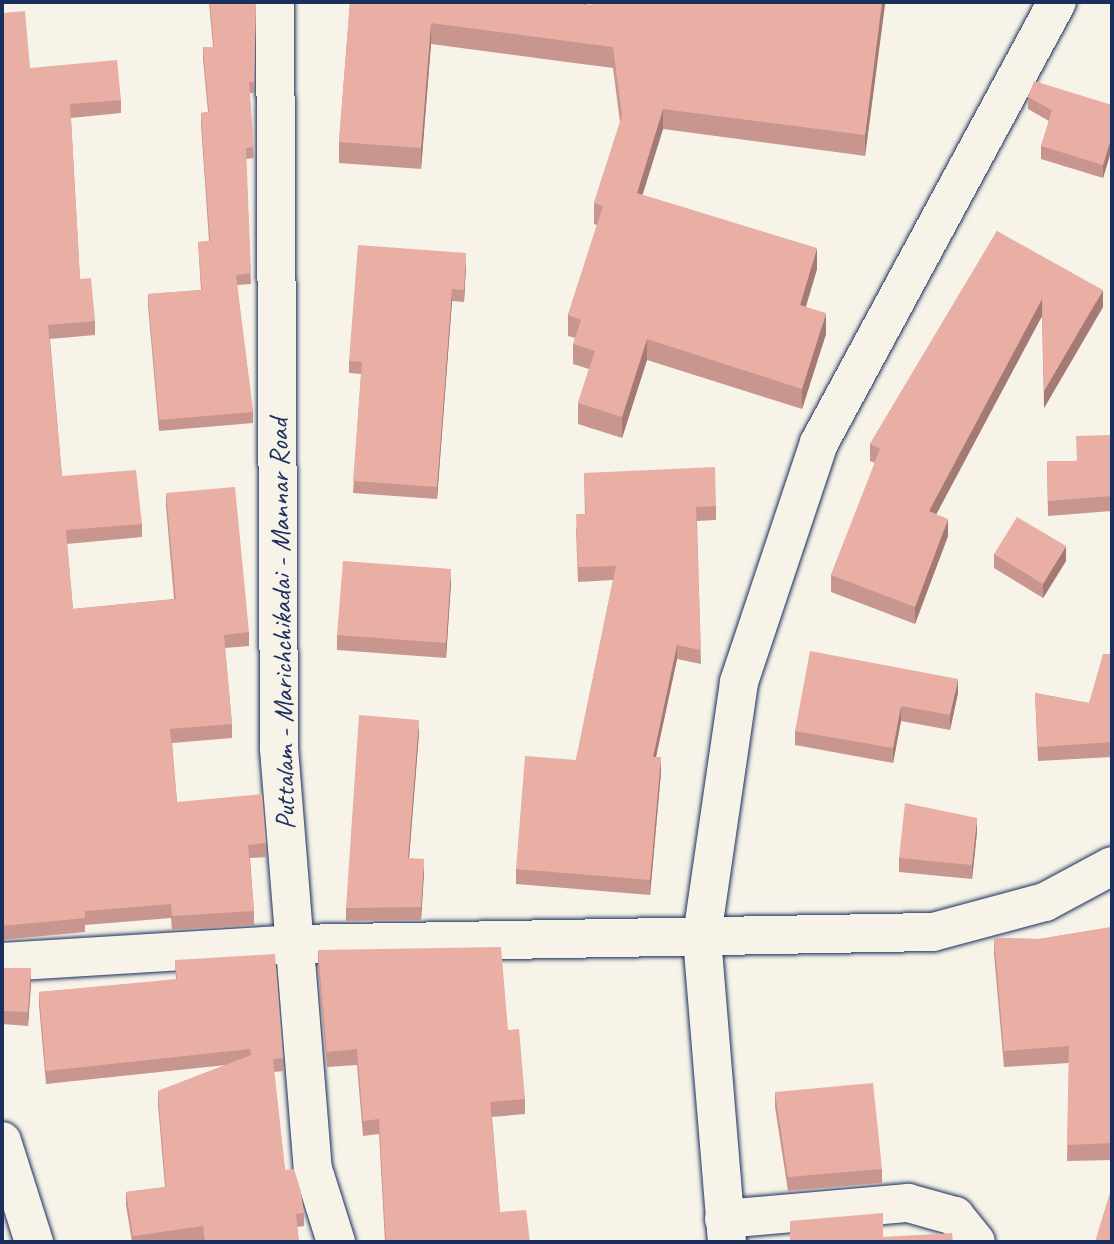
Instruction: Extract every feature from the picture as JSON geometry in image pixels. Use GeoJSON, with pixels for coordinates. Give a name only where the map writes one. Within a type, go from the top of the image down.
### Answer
{"type":"FeatureCollection","features":[{"type":"Feature","properties":{"kind":"street","name":"Puttalam - Marichchikadai - Mannar Road"},"geometry":{"type":"LineString","coordinates":[[275,2],[279,748],[313,1169],[336,1242]]}},
{"type":"Feature","properties":{"kind":"street"},"geometry":{"type":"LineString","coordinates":[[976,1242],[955,1216],[908,1203],[726,1231],[702,936],[739,682],[819,443],[1057,2]]}},
{"type":"Feature","properties":{"kind":"street"},"geometry":{"type":"LineString","coordinates":[[2,962],[294,944],[933,932],[1045,902],[1112,866]]}},
{"type":"Feature","properties":{"kind":"street"},"geometry":{"type":"LineString","coordinates":[[2,1141],[34,1242]]}},
{"type":"Feature","properties":{"kind":"building"},"geometry":{"type":"Polygon","coordinates":[[[2,2],[3,13],[25,11],[30,68],[117,60],[121,100],[70,104],[80,279],[91,278],[95,321],[48,325],[62,476],[136,470],[142,524],[66,530],[73,609],[176,599],[166,493],[235,487],[249,632],[224,635],[232,724],[170,729],[177,802],[262,794],[266,843],[248,845],[254,911],[172,916],[171,904],[85,911],[85,918],[2,926],[2,2]]]}},
{"type":"Feature","properties":{"kind":"building"},"geometry":{"type":"Polygon","coordinates":[[[210,2],[256,2],[254,82],[249,82],[254,147],[246,148],[251,273],[236,275],[253,412],[159,420],[148,294],[202,290],[198,242],[210,241],[201,113],[209,112],[203,47],[214,47],[210,2]]]}},
{"type":"Feature","properties":{"kind":"building"},"geometry":{"type":"Polygon","coordinates":[[[350,2],[585,2],[584,5],[614,2],[882,2],[865,135],[663,109],[637,193],[817,248],[800,305],[826,313],[802,389],[647,339],[622,417],[578,403],[595,351],[573,344],[581,320],[568,315],[603,206],[594,203],[622,116],[613,47],[431,23],[421,148],[339,142],[350,2]]]}},
{"type":"Feature","properties":{"kind":"building"},"geometry":{"type":"Polygon","coordinates":[[[1034,81],[1112,105],[1112,144],[1110,142],[1103,165],[1041,146],[1052,110],[1028,97],[1034,81]]]}},
{"type":"Feature","properties":{"kind":"building"},"geometry":{"type":"Polygon","coordinates":[[[997,231],[1103,290],[1044,391],[1042,299],[929,511],[948,519],[915,607],[831,575],[880,449],[870,444],[997,231]]]}},
{"type":"Feature","properties":{"kind":"building"},"geometry":{"type":"Polygon","coordinates":[[[358,245],[466,253],[464,290],[452,289],[437,487],[353,481],[362,362],[349,361],[358,245]]]}},
{"type":"Feature","properties":{"kind":"building"},"geometry":{"type":"Polygon","coordinates":[[[1112,435],[1112,496],[1048,501],[1047,461],[1077,461],[1076,436],[1112,435]]]}},
{"type":"Feature","properties":{"kind":"building"},"geometry":{"type":"Polygon","coordinates":[[[715,467],[716,506],[696,507],[701,650],[677,645],[653,757],[661,757],[650,880],[516,869],[525,756],[576,760],[616,566],[578,567],[576,514],[586,514],[584,473],[715,467]]]}},
{"type":"Feature","properties":{"kind":"building"},"geometry":{"type":"Polygon","coordinates":[[[1017,517],[1066,546],[1043,584],[994,554],[1017,517]]]}},
{"type":"Feature","properties":{"kind":"building"},"geometry":{"type":"Polygon","coordinates":[[[343,561],[451,569],[446,643],[337,635],[343,561]]]}},
{"type":"Feature","properties":{"kind":"building"},"geometry":{"type":"Polygon","coordinates":[[[810,651],[958,679],[950,715],[901,706],[893,748],[795,731],[810,651]]]}},
{"type":"Feature","properties":{"kind":"building"},"geometry":{"type":"Polygon","coordinates":[[[1103,654],[1112,654],[1112,742],[1038,747],[1035,693],[1089,703],[1103,654]]]}},
{"type":"Feature","properties":{"kind":"building"},"geometry":{"type":"Polygon","coordinates":[[[359,715],[419,720],[408,858],[424,859],[421,907],[346,908],[359,715]]]}},
{"type":"Feature","properties":{"kind":"building"},"geometry":{"type":"Polygon","coordinates":[[[905,803],[977,818],[972,865],[899,858],[905,803]]]}},
{"type":"Feature","properties":{"kind":"building"},"geometry":{"type":"Polygon","coordinates":[[[1112,927],[1112,1143],[1067,1145],[1069,1046],[1004,1051],[994,938],[1039,939],[1112,927]]]}},
{"type":"Feature","properties":{"kind":"building"},"geometry":{"type":"Polygon","coordinates":[[[501,947],[508,1030],[519,1029],[525,1099],[490,1102],[500,1212],[526,1210],[530,1242],[386,1242],[379,1119],[363,1121],[357,1049],[327,1052],[318,950],[501,947]]]}},
{"type":"Feature","properties":{"kind":"building"},"geometry":{"type":"Polygon","coordinates":[[[275,954],[283,1058],[273,1059],[285,1170],[294,1169],[304,1213],[296,1214],[299,1242],[205,1242],[203,1226],[133,1236],[126,1192],[166,1187],[158,1091],[251,1055],[250,1049],[46,1071],[39,992],[177,979],[175,960],[275,954]]]}},
{"type":"Feature","properties":{"kind":"building"},"geometry":{"type":"Polygon","coordinates":[[[2,968],[31,968],[28,1012],[2,1011],[2,968]]]}},
{"type":"Feature","properties":{"kind":"building"},"geometry":{"type":"Polygon","coordinates":[[[873,1083],[882,1169],[788,1177],[775,1092],[873,1083]]]}},
{"type":"Feature","properties":{"kind":"building"},"geometry":{"type":"Polygon","coordinates":[[[1112,1186],[1112,1242],[1095,1242],[1112,1186]]]}},
{"type":"Feature","properties":{"kind":"building"},"geometry":{"type":"Polygon","coordinates":[[[883,1213],[883,1237],[952,1233],[953,1242],[790,1242],[790,1221],[883,1213]]]}}]}
